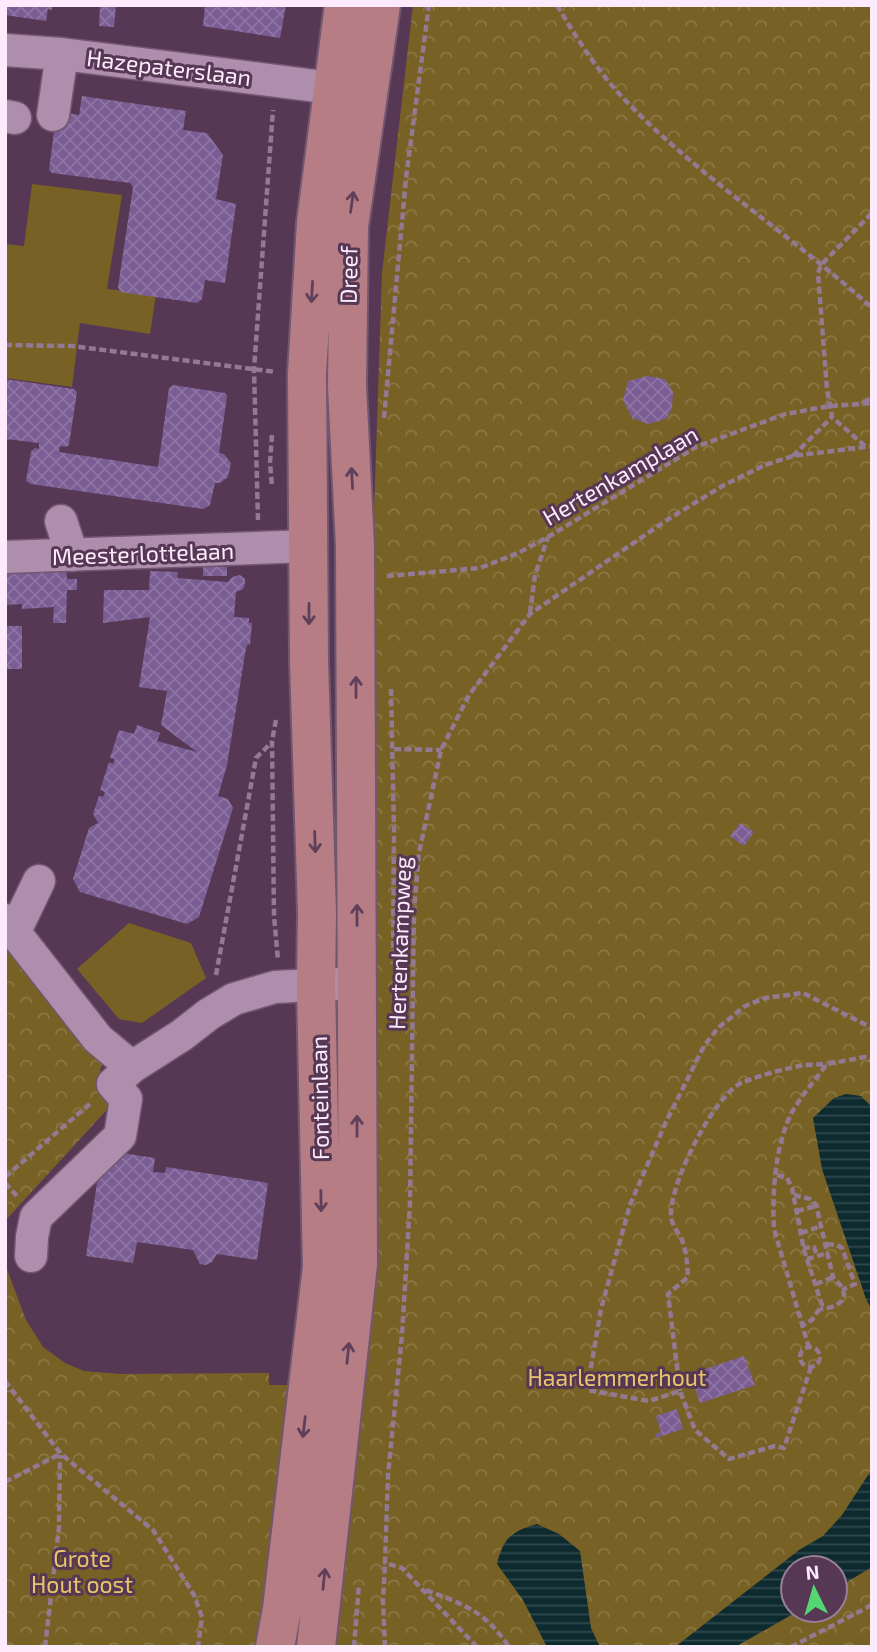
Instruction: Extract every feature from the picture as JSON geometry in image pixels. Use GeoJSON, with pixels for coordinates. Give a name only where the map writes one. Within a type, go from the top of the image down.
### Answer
{"type":"FeatureCollection","features":[{"type":"Feature","properties":{"kind":"main road","name":"Dreef"},"geometry":{"type":"LineString","coordinates":[[283,547],[307,374],[316,223],[344,5]]}},
{"type":"Feature","properties":{"kind":"main road","name":"Dreef"},"geometry":{"type":"LineString","coordinates":[[355,546],[347,386],[349,226],[381,5]]}},
{"type":"Feature","properties":{"kind":"main road","name":"Fonteinlaan"},"geometry":{"type":"LineString","coordinates":[[316,1647],[358,1264],[355,546]]}},
{"type":"Feature","properties":{"kind":"main road","name":"Fonteinlaan"},"geometry":{"type":"LineString","coordinates":[[275,1647],[282,1609],[322,1267],[317,914],[309,661],[283,547]]}},
{"type":"Feature","properties":{"kind":"street","name":"Hazepaterslaan"},"geometry":{"type":"LineString","coordinates":[[5,50],[62,54],[332,88]]}},
{"type":"Feature","properties":{"kind":"street"},"geometry":{"type":"LineString","coordinates":[[53,115],[62,54]]}},
{"type":"Feature","properties":{"kind":"street"},"geometry":{"type":"LineString","coordinates":[[61,521],[72,555]]}},
{"type":"Feature","properties":{"kind":"street","name":"Meesterlottelaan"},"geometry":{"type":"LineString","coordinates":[[5,557],[283,547]]}},
{"type":"Feature","properties":{"kind":"street"},"geometry":{"type":"LineString","coordinates":[[31,1256],[36,1217],[120,1136],[130,1119],[123,1075],[10,926],[38,881]]}},
{"type":"Feature","properties":{"kind":"street"},"geometry":{"type":"LineString","coordinates":[[123,1075],[234,999],[275,987],[356,983]]}},
{"type":"Feature","properties":{"kind":"path","name":"Dreef"},"geometry":{"type":"LineString","coordinates":[[384,426],[406,178],[429,5]]}},
{"type":"Feature","properties":{"kind":"path"},"geometry":{"type":"LineString","coordinates":[[557,5],[588,57],[625,101],[678,149],[834,273],[872,308]]}},
{"type":"Feature","properties":{"kind":"path"},"geometry":{"type":"LineString","coordinates":[[276,81],[254,369],[283,547]]}},
{"type":"Feature","properties":{"kind":"path"},"geometry":{"type":"LineString","coordinates":[[869,446],[832,417],[818,273],[821,265],[872,213]]}},
{"type":"Feature","properties":{"kind":"path"},"geometry":{"type":"LineString","coordinates":[[5,345],[72,346],[276,372]]}},
{"type":"Feature","properties":{"kind":"path"},"geometry":{"type":"LineString","coordinates":[[863,403],[872,396]]}},
{"type":"Feature","properties":{"kind":"path","name":"Hertenkamplaan"},"geometry":{"type":"LineString","coordinates":[[387,576],[480,568],[518,553],[548,537],[696,447],[785,414],[830,405],[872,402]]}},
{"type":"Feature","properties":{"kind":"path"},"geometry":{"type":"LineString","coordinates":[[793,456],[832,417]]}},
{"type":"Feature","properties":{"kind":"path","name":"Hertenkampweg"},"geometry":{"type":"LineString","coordinates":[[385,1647],[383,1601],[388,1475],[402,1335],[410,1203],[414,910],[419,853],[441,750],[469,695],[530,614],[667,520],[724,485],[765,465],[793,456],[869,446]]}},
{"type":"Feature","properties":{"kind":"path"},"geometry":{"type":"LineString","coordinates":[[530,614],[535,575],[548,537]]}},
{"type":"Feature","properties":{"kind":"path"},"geometry":{"type":"LineString","coordinates":[[234,999],[215,982],[256,758],[272,741]]}},
{"type":"Feature","properties":{"kind":"path"},"geometry":{"type":"LineString","coordinates":[[394,749],[441,750]]}},
{"type":"Feature","properties":{"kind":"path"},"geometry":{"type":"LineString","coordinates":[[394,911],[414,910]]}},
{"type":"Feature","properties":{"kind":"path"},"geometry":{"type":"LineString","coordinates":[[681,1391],[649,1401],[587,1390],[601,1310],[630,1205],[665,1124],[704,1046],[718,1027],[746,1006],[765,998],[803,993],[872,1028]]}},
{"type":"Feature","properties":{"kind":"path"},"geometry":{"type":"LineString","coordinates":[[811,1367],[802,1363],[800,1357],[803,1351],[809,1348],[817,1350],[820,1356],[817,1364],[811,1367],[784,1448],[775,1446],[729,1460],[695,1430],[681,1391],[668,1294],[688,1277],[687,1255],[681,1237],[670,1219],[674,1197],[704,1124],[741,1083],[808,1064],[827,1064],[865,1057],[872,1061]]}},
{"type":"Feature","properties":{"kind":"path"},"geometry":{"type":"LineString","coordinates":[[809,1348],[774,1229],[773,1209],[780,1150],[791,1114],[827,1064]]}},
{"type":"Feature","properties":{"kind":"path"},"geometry":{"type":"LineString","coordinates":[[5,1177],[123,1075]]}},
{"type":"Feature","properties":{"kind":"path"},"geometry":{"type":"LineString","coordinates":[[777,1175],[787,1178],[794,1195],[803,1248],[822,1306],[812,1320],[803,1325]]}},
{"type":"Feature","properties":{"kind":"path"},"geometry":{"type":"LineString","coordinates":[[794,1195],[810,1199],[816,1206],[833,1277],[842,1290],[839,1304],[831,1309],[820,1309]]}},
{"type":"Feature","properties":{"kind":"path"},"geometry":{"type":"LineString","coordinates":[[797,1211],[816,1206]]}},
{"type":"Feature","properties":{"kind":"path"},"geometry":{"type":"LineString","coordinates":[[801,1233],[822,1227]]}},
{"type":"Feature","properties":{"kind":"path"},"geometry":{"type":"LineString","coordinates":[[827,1244],[842,1248],[855,1284],[842,1290]]}},
{"type":"Feature","properties":{"kind":"path"},"geometry":{"type":"LineString","coordinates":[[803,1248],[814,1247],[817,1256]]}},
{"type":"Feature","properties":{"kind":"path"},"geometry":{"type":"LineString","coordinates":[[807,1259],[828,1253]]}},
{"type":"Feature","properties":{"kind":"path"},"geometry":{"type":"LineString","coordinates":[[816,1284],[833,1277]]}},
{"type":"Feature","properties":{"kind":"path"},"geometry":{"type":"LineString","coordinates":[[5,1381],[61,1454],[153,1530],[194,1595],[202,1617],[198,1647]]}},
{"type":"Feature","properties":{"kind":"path"},"geometry":{"type":"LineString","coordinates":[[5,1482],[61,1454]]}},
{"type":"Feature","properties":{"kind":"path"},"geometry":{"type":"LineString","coordinates":[[45,1647],[59,1527],[61,1454]]}},
{"type":"Feature","properties":{"kind":"path"},"geometry":{"type":"LineString","coordinates":[[385,1563],[402,1567],[477,1647]]}},
{"type":"Feature","properties":{"kind":"path"},"geometry":{"type":"LineString","coordinates":[[425,1590],[480,1613],[496,1627],[509,1647]]}},
{"type":"Feature","properties":{"kind":"path"},"geometry":{"type":"LineString","coordinates":[[792,1647],[872,1605]]}},
{"type":"Feature","properties":{"kind":"green space","name":"Haarlemmerhout"},"geometry":{"type":"Polygon","coordinates":[[[413,5],[872,5],[872,1647],[5,1647],[5,1264],[26,1320],[43,1347],[65,1363],[84,1371],[120,1374],[269,1373],[269,1385],[361,1385],[371,603],[382,273],[413,5]]]}},
{"type":"Feature","properties":{"kind":"green space"},"geometry":{"type":"Polygon","coordinates":[[[32,184],[122,195],[107,289],[156,294],[150,334],[80,323],[72,387],[5,378],[5,244],[24,246],[32,184]]]}},
{"type":"Feature","properties":{"kind":"green space"},"geometry":{"type":"Polygon","coordinates":[[[129,923],[191,943],[206,978],[142,1023],[119,1019],[77,969],[129,923]]]}},
{"type":"Feature","properties":{"kind":"green space"},"geometry":{"type":"Polygon","coordinates":[[[5,933],[105,1056],[100,1070],[113,1103],[5,1221],[5,933]]]}},
{"type":"Feature","properties":{"kind":"shaded area"},"geometry":{"type":"Polygon","coordinates":[[[846,1094],[861,1096],[872,1107],[872,1310],[822,1169],[813,1118],[834,1098],[846,1094]]]}},
{"type":"Feature","properties":{"kind":"shaded area"},"geometry":{"type":"Polygon","coordinates":[[[872,1469],[872,1567],[849,1581],[849,1554],[794,1554],[823,1536],[842,1515],[872,1469]]]}},
{"type":"Feature","properties":{"kind":"shaded area"},"geometry":{"type":"Polygon","coordinates":[[[537,1524],[559,1534],[580,1551],[591,1628],[600,1647],[547,1647],[523,1600],[497,1564],[502,1548],[510,1537],[537,1524]]]}},
{"type":"Feature","properties":{"kind":"shaded area"},"geometry":{"type":"Polygon","coordinates":[[[779,1566],[779,1622],[735,1647],[675,1647],[779,1566]]]}},
{"type":"Feature","properties":{"kind":"building"},"geometry":{"type":"Polygon","coordinates":[[[5,5],[52,5],[52,10],[48,9],[46,21],[5,15],[5,5]]]}},
{"type":"Feature","properties":{"kind":"building"},"geometry":{"type":"Polygon","coordinates":[[[100,5],[116,5],[114,27],[99,26],[100,5]]]}},
{"type":"Feature","properties":{"kind":"building"},"geometry":{"type":"Polygon","coordinates":[[[205,5],[286,5],[280,38],[203,26],[205,5]]]}},
{"type":"Feature","properties":{"kind":"building"},"geometry":{"type":"Polygon","coordinates":[[[82,96],[186,111],[183,130],[207,133],[223,155],[216,199],[236,204],[225,283],[205,280],[202,299],[197,303],[120,292],[118,287],[133,187],[130,183],[52,173],[49,170],[56,116],[62,112],[79,115],[82,96]]]}},
{"type":"Feature","properties":{"kind":"building"},"geometry":{"type":"Polygon","coordinates":[[[647,376],[665,379],[673,392],[672,408],[666,419],[648,424],[632,418],[623,400],[628,381],[647,376]]]}},
{"type":"Feature","properties":{"kind":"building"},"geometry":{"type":"Polygon","coordinates":[[[5,379],[74,389],[77,392],[69,445],[60,446],[59,452],[158,467],[169,388],[173,385],[225,393],[227,396],[219,453],[224,454],[231,463],[228,477],[215,483],[210,505],[203,509],[31,484],[26,481],[31,452],[35,448],[39,449],[39,443],[5,439],[5,379]]]}},
{"type":"Feature","properties":{"kind":"building"},"geometry":{"type":"Polygon","coordinates":[[[203,567],[227,567],[227,576],[203,576],[203,567]]]}},
{"type":"Feature","properties":{"kind":"building"},"geometry":{"type":"Polygon","coordinates":[[[66,568],[67,579],[77,579],[77,590],[67,590],[66,623],[53,623],[54,607],[22,609],[22,604],[5,605],[5,569],[66,568]]]}},
{"type":"Feature","properties":{"kind":"building"},"geometry":{"type":"Polygon","coordinates":[[[150,571],[178,572],[177,578],[228,582],[232,577],[240,575],[245,579],[245,584],[243,589],[236,592],[234,617],[249,618],[249,623],[252,623],[227,765],[218,796],[228,799],[233,808],[199,917],[187,924],[80,892],[73,879],[89,828],[98,823],[93,814],[99,796],[103,797],[105,792],[100,790],[109,762],[113,764],[115,759],[110,758],[119,730],[134,734],[137,725],[160,733],[157,741],[197,752],[161,725],[167,691],[139,687],[150,617],[103,623],[104,590],[149,590],[150,571]]]}},
{"type":"Feature","properties":{"kind":"building"},"geometry":{"type":"Polygon","coordinates":[[[5,626],[22,626],[22,669],[5,669],[5,626]]]}},
{"type":"Feature","properties":{"kind":"building"},"geometry":{"type":"Polygon","coordinates":[[[740,823],[754,832],[744,846],[730,836],[740,823]]]}},
{"type":"Feature","properties":{"kind":"building"},"geometry":{"type":"Polygon","coordinates":[[[102,1150],[155,1158],[153,1172],[165,1173],[166,1167],[268,1183],[257,1260],[217,1254],[212,1262],[206,1265],[200,1264],[193,1250],[137,1242],[133,1263],[86,1256],[102,1150]]]}},
{"type":"Feature","properties":{"kind":"building"},"geometry":{"type":"Polygon","coordinates":[[[744,1356],[755,1385],[700,1403],[690,1374],[744,1356]]]}},
{"type":"Feature","properties":{"kind":"building"},"geometry":{"type":"Polygon","coordinates":[[[677,1409],[683,1429],[656,1438],[655,1434],[661,1432],[656,1416],[677,1409]]]}},
{"type":"Feature","properties":{"kind":"park label","name":"Grote Hout oost"},"geometry":{"type":"Point","coordinates":[82,1571]}}]}
